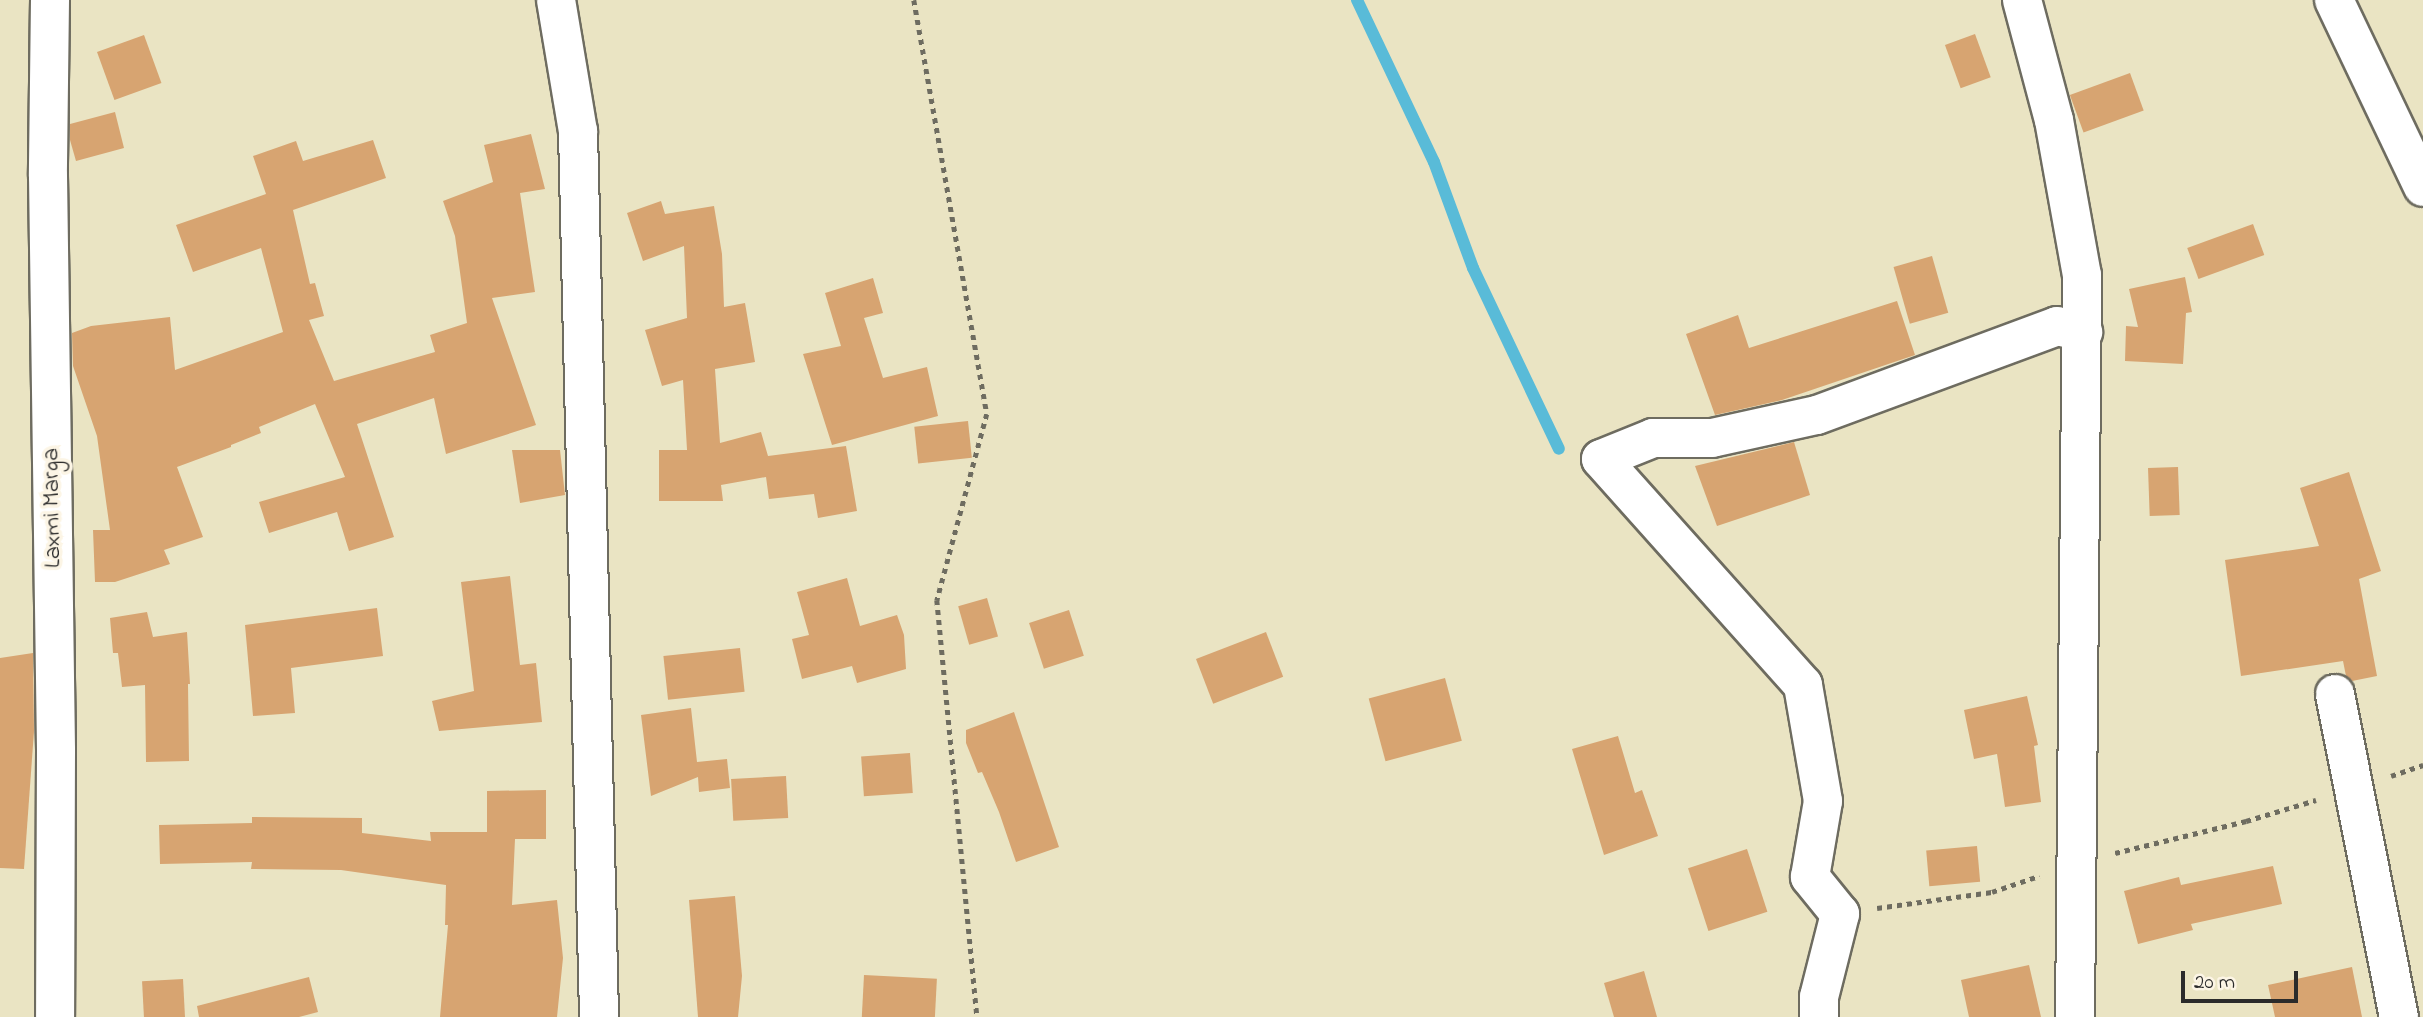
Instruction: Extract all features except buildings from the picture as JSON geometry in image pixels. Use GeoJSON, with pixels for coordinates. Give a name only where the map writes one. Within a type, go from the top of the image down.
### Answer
{"type":"FeatureCollection","features":[{"type":"Feature","properties":{"kind":"street","name":"Laxmi Marga"},"geometry":{"type":"LineString","coordinates":[[50,0],[48,176],[56,751],[55,1017]]}},
{"type":"Feature","properties":{"kind":"street"},"geometry":{"type":"LineString","coordinates":[[556,0],[578,131],[599,1017]]}},
{"type":"Feature","properties":{"kind":"street"},"geometry":{"type":"LineString","coordinates":[[2022,0],[2054,120],[2081,275],[2083,332],[2080,375],[2075,863],[2076,1017]]}},
{"type":"Feature","properties":{"kind":"street"},"geometry":{"type":"LineString","coordinates":[[2334,0],[2423,187]]}},
{"type":"Feature","properties":{"kind":"street"},"geometry":{"type":"LineString","coordinates":[[1819,1017],[1819,997],[1840,914],[1810,877],[1823,801],[1803,685],[1601,459],[1653,438],[1712,438],[1817,415],[2057,326],[2083,332]]}},
{"type":"Feature","properties":{"kind":"street"},"geometry":{"type":"LineString","coordinates":[[2335,694],[2399,1017]]}},
{"type":"Feature","properties":{"kind":"path"},"geometry":{"type":"LineString","coordinates":[[914,0],[987,414],[937,600],[977,1017]]}},
{"type":"Feature","properties":{"kind":"path"},"geometry":{"type":"LineString","coordinates":[[1840,914],[1992,892],[2075,863],[2246,821],[2423,765]]}},
{"type":"Feature","properties":{"kind":"waterway"},"geometry":{"type":"LineString","coordinates":[[1357,0],[1434,162],[1473,268],[1559,449]]}}]}
